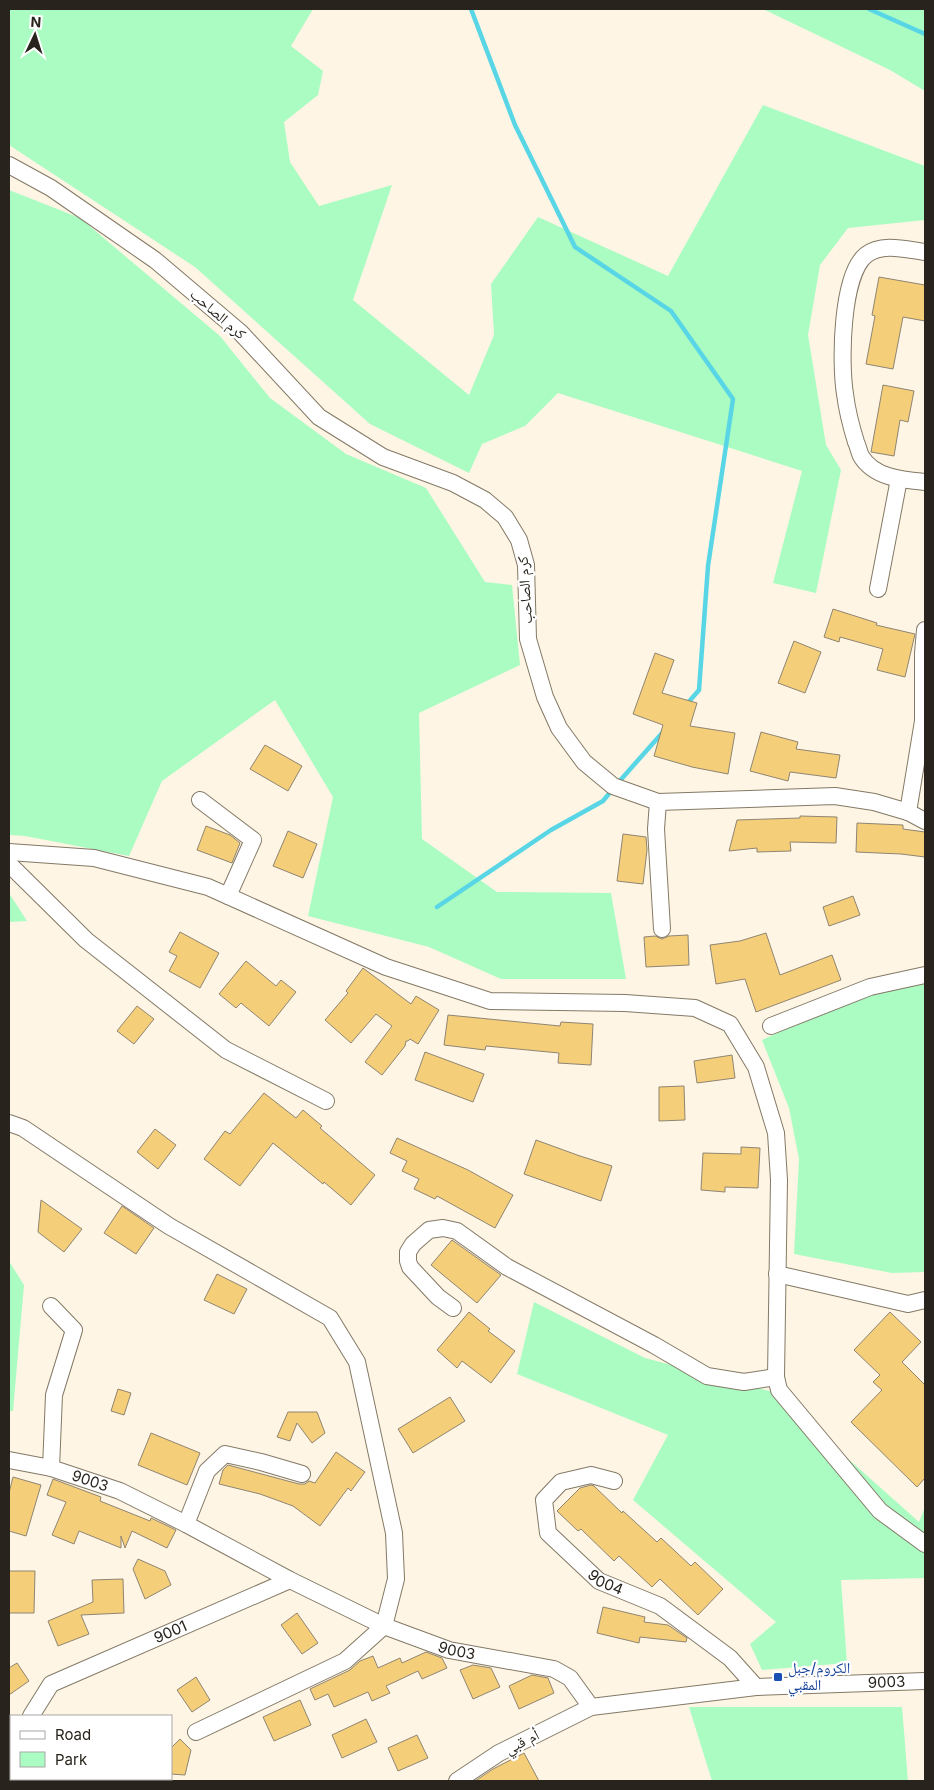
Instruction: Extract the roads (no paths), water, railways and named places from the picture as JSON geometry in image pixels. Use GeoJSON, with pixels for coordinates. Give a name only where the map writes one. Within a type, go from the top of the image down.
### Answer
{"type":"FeatureCollection","features":[{"type":"Feature","properties":{"kind":"street","name":"كرم الصاحب"},"geometry":{"type":"LineString","coordinates":[[9,165],[51,188],[154,260],[240,332],[319,416],[382,457],[453,483],[485,500],[505,517],[519,540],[526,565],[528,639],[545,697],[560,728],[584,762],[614,786],[658,802],[835,796],[874,802],[908,812],[925,821]]}},
{"type":"Feature","properties":{"kind":"street"},"geometry":{"type":"LineString","coordinates":[[925,252],[879,248],[866,255],[857,268],[850,286],[845,308],[843,352],[844,392],[851,425],[861,456],[874,470],[888,476],[925,482]]}},
{"type":"Feature","properties":{"kind":"street"},"geometry":{"type":"LineString","coordinates":[[878,589],[899,479]]}},
{"type":"Feature","properties":{"kind":"street"},"geometry":{"type":"LineString","coordinates":[[908,812],[923,721],[925,630]]}},
{"type":"Feature","properties":{"kind":"street"},"geometry":{"type":"LineString","coordinates":[[200,800],[253,840],[228,896]]}},
{"type":"Feature","properties":{"kind":"street"},"geometry":{"type":"LineString","coordinates":[[658,802],[656,830],[662,929]]}},
{"type":"Feature","properties":{"kind":"street"},"geometry":{"type":"LineString","coordinates":[[9,852],[94,858],[208,887],[386,967],[490,1001],[625,1003],[695,1008],[730,1024],[756,1067],[776,1133],[779,1180],[776,1377],[778,1390],[880,1510],[925,1544]]}},
{"type":"Feature","properties":{"kind":"street"},"geometry":{"type":"LineString","coordinates":[[9,864],[86,940],[226,1050],[326,1102]]}},
{"type":"Feature","properties":{"kind":"street"},"geometry":{"type":"LineString","coordinates":[[771,1026],[870,987],[925,974]]}},
{"type":"Feature","properties":{"kind":"street"},"geometry":{"type":"LineString","coordinates":[[9,1123],[23,1128],[169,1226],[330,1318],[357,1362],[394,1533],[396,1579],[384,1626],[345,1661],[196,1732]]}},
{"type":"Feature","properties":{"kind":"street"},"geometry":{"type":"LineString","coordinates":[[453,1308],[438,1297],[410,1267],[408,1261],[408,1252],[413,1244],[429,1230],[443,1228],[457,1231],[507,1267],[654,1345],[707,1376],[744,1382],[776,1377]]}},
{"type":"Feature","properties":{"kind":"street"},"geometry":{"type":"LineString","coordinates":[[777,1274],[908,1304],[925,1300]]}},
{"type":"Feature","properties":{"kind":"street"},"geometry":{"type":"LineString","coordinates":[[51,1306],[74,1330],[54,1395],[51,1468]]}},
{"type":"Feature","properties":{"kind":"street"},"geometry":{"type":"LineString","coordinates":[[186,1524],[207,1471],[225,1454],[262,1462],[302,1474]]}},
{"type":"Feature","properties":{"kind":"street","name":"9003"},"geometry":{"type":"LineString","coordinates":[[9,1460],[51,1468],[120,1491],[290,1580],[384,1626],[449,1650],[554,1669],[570,1678],[591,1707],[756,1688],[925,1681]]}},
{"type":"Feature","properties":{"kind":"street","name":"9004"},"geometry":{"type":"LineString","coordinates":[[614,1481],[591,1475],[562,1482],[544,1500],[548,1533],[599,1581],[660,1606],[722,1652],[730,1658],[756,1688]]}},
{"type":"Feature","properties":{"kind":"street","name":"9001"},"geometry":{"type":"LineString","coordinates":[[32,1715],[51,1684],[290,1580]]}},
{"type":"Feature","properties":{"kind":"street","name":"أم قبي"},"geometry":{"type":"LineString","coordinates":[[456,1781],[499,1753],[591,1707]]}},
{"type":"Feature","properties":{"kind":"waterway"},"geometry":{"type":"LineString","coordinates":[[471,9],[515,125],[575,247],[671,311],[733,399],[708,566],[699,690],[686,705]]}},
{"type":"Feature","properties":{"kind":"waterway"},"geometry":{"type":"LineString","coordinates":[[869,9],[925,34]]}},
{"type":"Feature","properties":{"kind":"waterway"},"geometry":{"type":"LineString","coordinates":[[617,784],[663,732]]}},
{"type":"Feature","properties":{"kind":"waterway"},"geometry":{"type":"LineString","coordinates":[[437,907],[551,830],[603,801],[612,790]]}},
{"type":"Feature","properties":{"kind":"place","name":"الكروم/جبل المقبي"},"geometry":{"type":"Point","coordinates":[778,1677]}}]}
